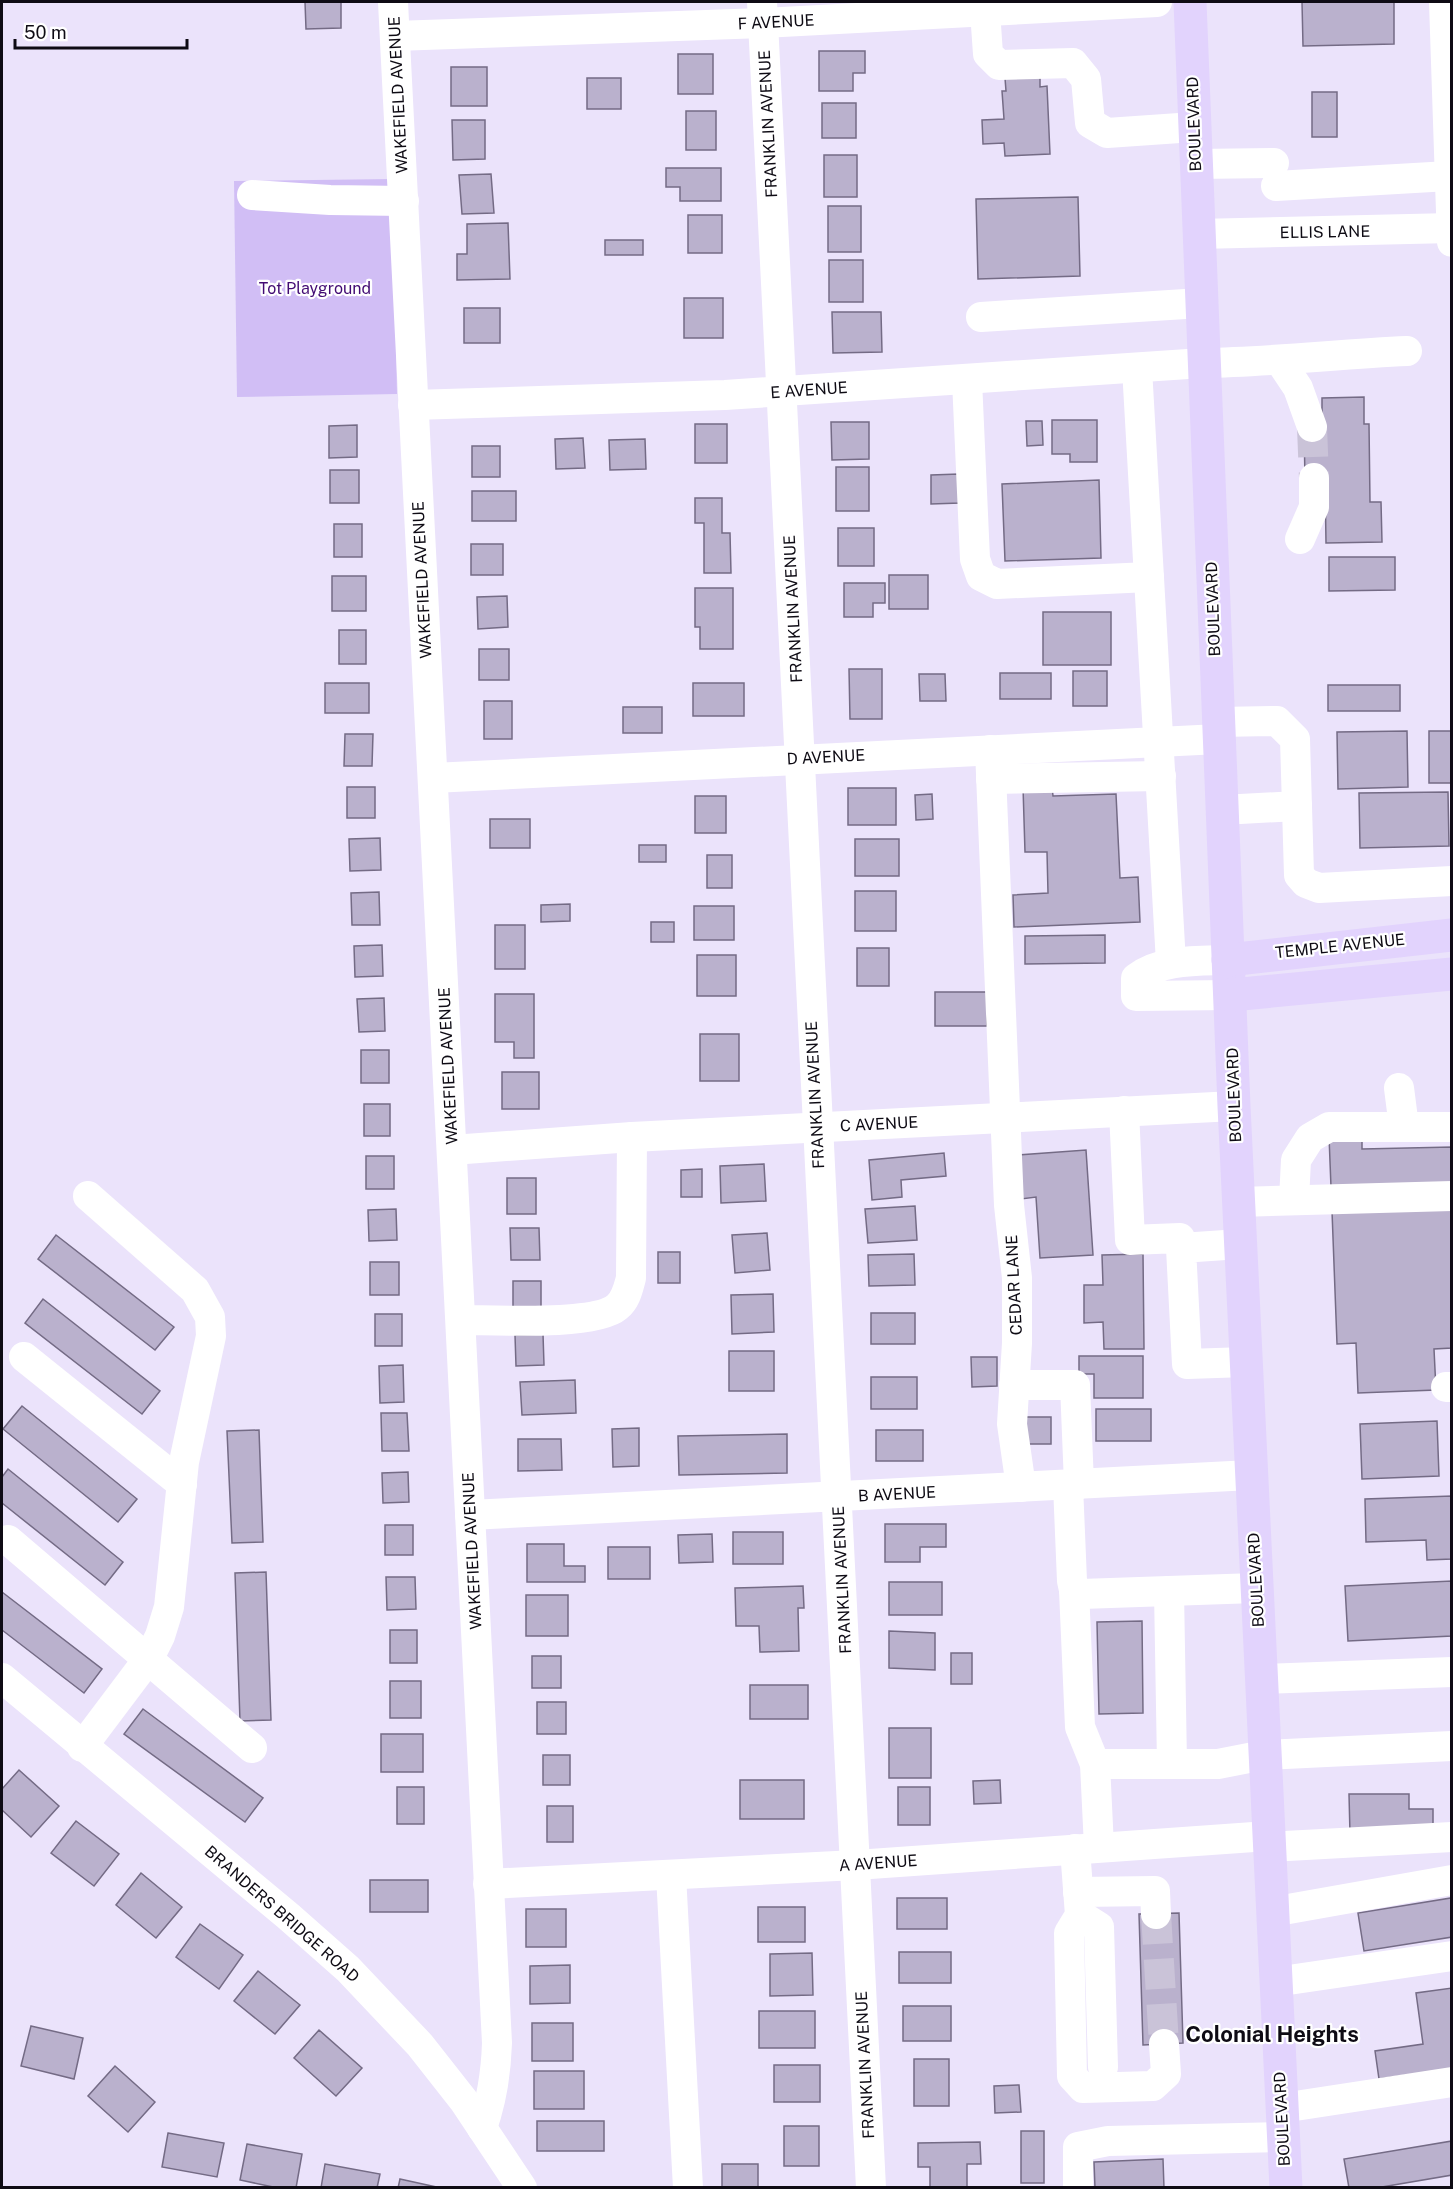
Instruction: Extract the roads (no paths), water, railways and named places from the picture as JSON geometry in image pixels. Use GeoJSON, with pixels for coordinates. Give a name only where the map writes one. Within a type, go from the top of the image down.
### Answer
{"type":"FeatureCollection","features":[{"type":"Feature","properties":{"kind":"main road","name":"BOULEVARD"},"geometry":{"type":"LineString","coordinates":[[1190,2],[1238,1202],[1286,2187]]}},
{"type":"Feature","properties":{"kind":"main road","name":"TEMPLE AVENUE"},"geometry":{"type":"LineString","coordinates":[[1228,960],[1452,935]]}},
{"type":"Feature","properties":{"kind":"main road"},"geometry":{"type":"LineString","coordinates":[[1231,995],[1452,974]]}},
{"type":"Feature","properties":{"kind":"street","name":"WAKEFIELD AVENUE"},"geometry":{"type":"LineString","coordinates":[[393,2],[461,1320],[496,2070],[490,2103],[482,2128]]}},
{"type":"Feature","properties":{"kind":"street","name":"F AVENUE"},"geometry":{"type":"LineString","coordinates":[[395,36],[762,12],[985,11],[1059,4],[1157,2]]}},
{"type":"Feature","properties":{"kind":"street"},"geometry":{"type":"LineString","coordinates":[[1444,2],[1451,233]]}},
{"type":"Feature","properties":{"kind":"street"},"geometry":{"type":"LineString","coordinates":[[985,11],[988,54],[999,65],[1073,63],[1086,79],[1090,123],[1107,133],[1194,127]]}},
{"type":"Feature","properties":{"kind":"street","name":"FRANKLIN AVENUE"},"geometry":{"type":"LineString","coordinates":[[762,12],[871,2187]]}},
{"type":"Feature","properties":{"kind":"street"},"geometry":{"type":"LineString","coordinates":[[1196,164],[1275,174],[1449,176]]}},
{"type":"Feature","properties":{"kind":"street"},"geometry":{"type":"LineString","coordinates":[[252,195],[330,200],[404,201]]}},
{"type":"Feature","properties":{"kind":"street","name":"ELLIS LANE"},"geometry":{"type":"LineString","coordinates":[[1198,234],[1451,233]]}},
{"type":"Feature","properties":{"kind":"street"},"geometry":{"type":"LineString","coordinates":[[981,317],[1201,303]]}},
{"type":"Feature","properties":{"kind":"street","name":"E AVENUE"},"geometry":{"type":"LineString","coordinates":[[413,405],[781,391],[1203,363],[1280,361],[1320,355],[1407,351]]}},
{"type":"Feature","properties":{"kind":"street"},"geometry":{"type":"LineString","coordinates":[[1280,361],[1298,388],[1312,427]]}},
{"type":"Feature","properties":{"kind":"street"},"geometry":{"type":"LineString","coordinates":[[1137,368],[1171,963]]}},
{"type":"Feature","properties":{"kind":"street"},"geometry":{"type":"LineString","coordinates":[[967,380],[975,559],[981,576],[997,584],[1149,577]]}},
{"type":"Feature","properties":{"kind":"street"},"geometry":{"type":"LineString","coordinates":[[1300,539],[1314,507],[1314,478]]}},
{"type":"Feature","properties":{"kind":"street","name":"D AVENUE"},"geometry":{"type":"LineString","coordinates":[[433,778],[1159,742],[1277,721],[1295,739],[1299,875],[1306,884],[1319,888],[1452,881]]}},
{"type":"Feature","properties":{"kind":"street"},"geometry":{"type":"LineString","coordinates":[[1078,746],[1078,776]]}},
{"type":"Feature","properties":{"kind":"street","name":"CEDAR LANE"},"geometry":{"type":"LineString","coordinates":[[990,750],[1010,1217],[1017,1278],[1012,1435],[1021,1487]]}},
{"type":"Feature","properties":{"kind":"street"},"geometry":{"type":"LineString","coordinates":[[991,779],[1161,776]]}},
{"type":"Feature","properties":{"kind":"street"},"geometry":{"type":"LineString","coordinates":[[1222,810],[1297,806]]}},
{"type":"Feature","properties":{"kind":"street"},"geometry":{"type":"LineString","coordinates":[[1228,960],[1171,963],[1149,968],[1136,978],[1136,996],[1231,995]]}},
{"type":"Feature","properties":{"kind":"street"},"geometry":{"type":"LineString","coordinates":[[1400,1088],[1404,1127]]}},
{"type":"Feature","properties":{"kind":"street","name":"C AVENUE"},"geometry":{"type":"LineString","coordinates":[[452,1150],[632,1137],[1234,1106]]}},
{"type":"Feature","properties":{"kind":"street"},"geometry":{"type":"LineString","coordinates":[[1124,1111],[1130,1240],[1180,1238],[1187,1364],[1246,1362]]}},
{"type":"Feature","properties":{"kind":"street"},"geometry":{"type":"LineString","coordinates":[[1294,1200],[1296,1161],[1310,1138],[1329,1127],[1452,1127]]}},
{"type":"Feature","properties":{"kind":"street"},"geometry":{"type":"LineString","coordinates":[[461,1320],[591,1318],[619,1306],[627,1294],[631,1278],[632,1137]]}},
{"type":"Feature","properties":{"kind":"street"},"geometry":{"type":"LineString","coordinates":[[82,1747],[149,1658],[160,1636],[169,1607],[182,1484],[197,1394],[211,1336],[210,1317],[195,1290],[88,1196]]}},
{"type":"Feature","properties":{"kind":"street"},"geometry":{"type":"LineString","coordinates":[[1238,1202],[1452,1196]]}},
{"type":"Feature","properties":{"kind":"street"},"geometry":{"type":"LineString","coordinates":[[1181,1248],[1240,1244]]}},
{"type":"Feature","properties":{"kind":"street"},"geometry":{"type":"LineString","coordinates":[[24,1357],[182,1484]]}},
{"type":"Feature","properties":{"kind":"street"},"geometry":{"type":"LineString","coordinates":[[1014,1385],[1075,1385],[1074,1590],[1080,1727],[1095,1764],[1079,1903],[1069,1933],[1072,2076],[1083,2088],[1153,2086],[1166,2074],[1164,2044]]}},
{"type":"Feature","properties":{"kind":"street","name":"B AVENUE"},"geometry":{"type":"LineString","coordinates":[[470,1515],[1251,1475]]}},
{"type":"Feature","properties":{"kind":"street"},"geometry":{"type":"LineString","coordinates":[[8,1540],[252,1748]]}},
{"type":"Feature","properties":{"kind":"street"},"geometry":{"type":"LineString","coordinates":[[1074,1590],[1081,1594],[1256,1588]]}},
{"type":"Feature","properties":{"kind":"street"},"geometry":{"type":"LineString","coordinates":[[1168,1591],[1172,1764]]}},
{"type":"Feature","properties":{"kind":"street"},"geometry":{"type":"LineString","coordinates":[[1261,1679],[1452,1672]]}},
{"type":"Feature","properties":{"kind":"street","name":"BRANDERS BRIDGE ROAD"},"geometry":{"type":"LineString","coordinates":[[5,1681],[288,1916],[348,1969],[420,2045],[482,2128],[522,2187]]}},
{"type":"Feature","properties":{"kind":"street"},"geometry":{"type":"LineString","coordinates":[[1095,1764],[1218,1764],[1264,1755],[1452,1746]]}},
{"type":"Feature","properties":{"kind":"street","name":"A AVENUE"},"geometry":{"type":"LineString","coordinates":[[488,1884],[856,1865],[1087,1848],[1452,1837]]}},
{"type":"Feature","properties":{"kind":"street"},"geometry":{"type":"LineString","coordinates":[[671,1875],[688,2187]]}},
{"type":"Feature","properties":{"kind":"street"},"geometry":{"type":"LineString","coordinates":[[1272,1912],[1452,1880]]}},
{"type":"Feature","properties":{"kind":"street"},"geometry":{"type":"LineString","coordinates":[[1079,1903],[1155,1891],[1156,1914]]}},
{"type":"Feature","properties":{"kind":"street"},"geometry":{"type":"LineString","coordinates":[[1079,1903],[1099,1927],[1103,2067]]}},
{"type":"Feature","properties":{"kind":"street"},"geometry":{"type":"LineString","coordinates":[[1275,1982],[1452,1956]]}},
{"type":"Feature","properties":{"kind":"street"},"geometry":{"type":"LineString","coordinates":[[1078,2187],[1078,2147],[1108,2141],[1282,2122],[1452,2082]]}},
{"type":"Feature","properties":{"kind":"tunnel"},"geometry":{"type":"LineString","coordinates":[[1312,427],[1314,478]]}},
{"type":"Feature","properties":{"kind":"tunnel"},"geometry":{"type":"LineString","coordinates":[[1156,1914],[1164,2044]]}},
{"type":"Feature","properties":{"kind":"district","name":"Colonial Heights"},"geometry":{"type":"Point","coordinates":[1272,2034]}},
{"type":"Feature","properties":{"kind":"park label","name":"Tot Playground"},"geometry":{"type":"Point","coordinates":[315,288]}}]}
